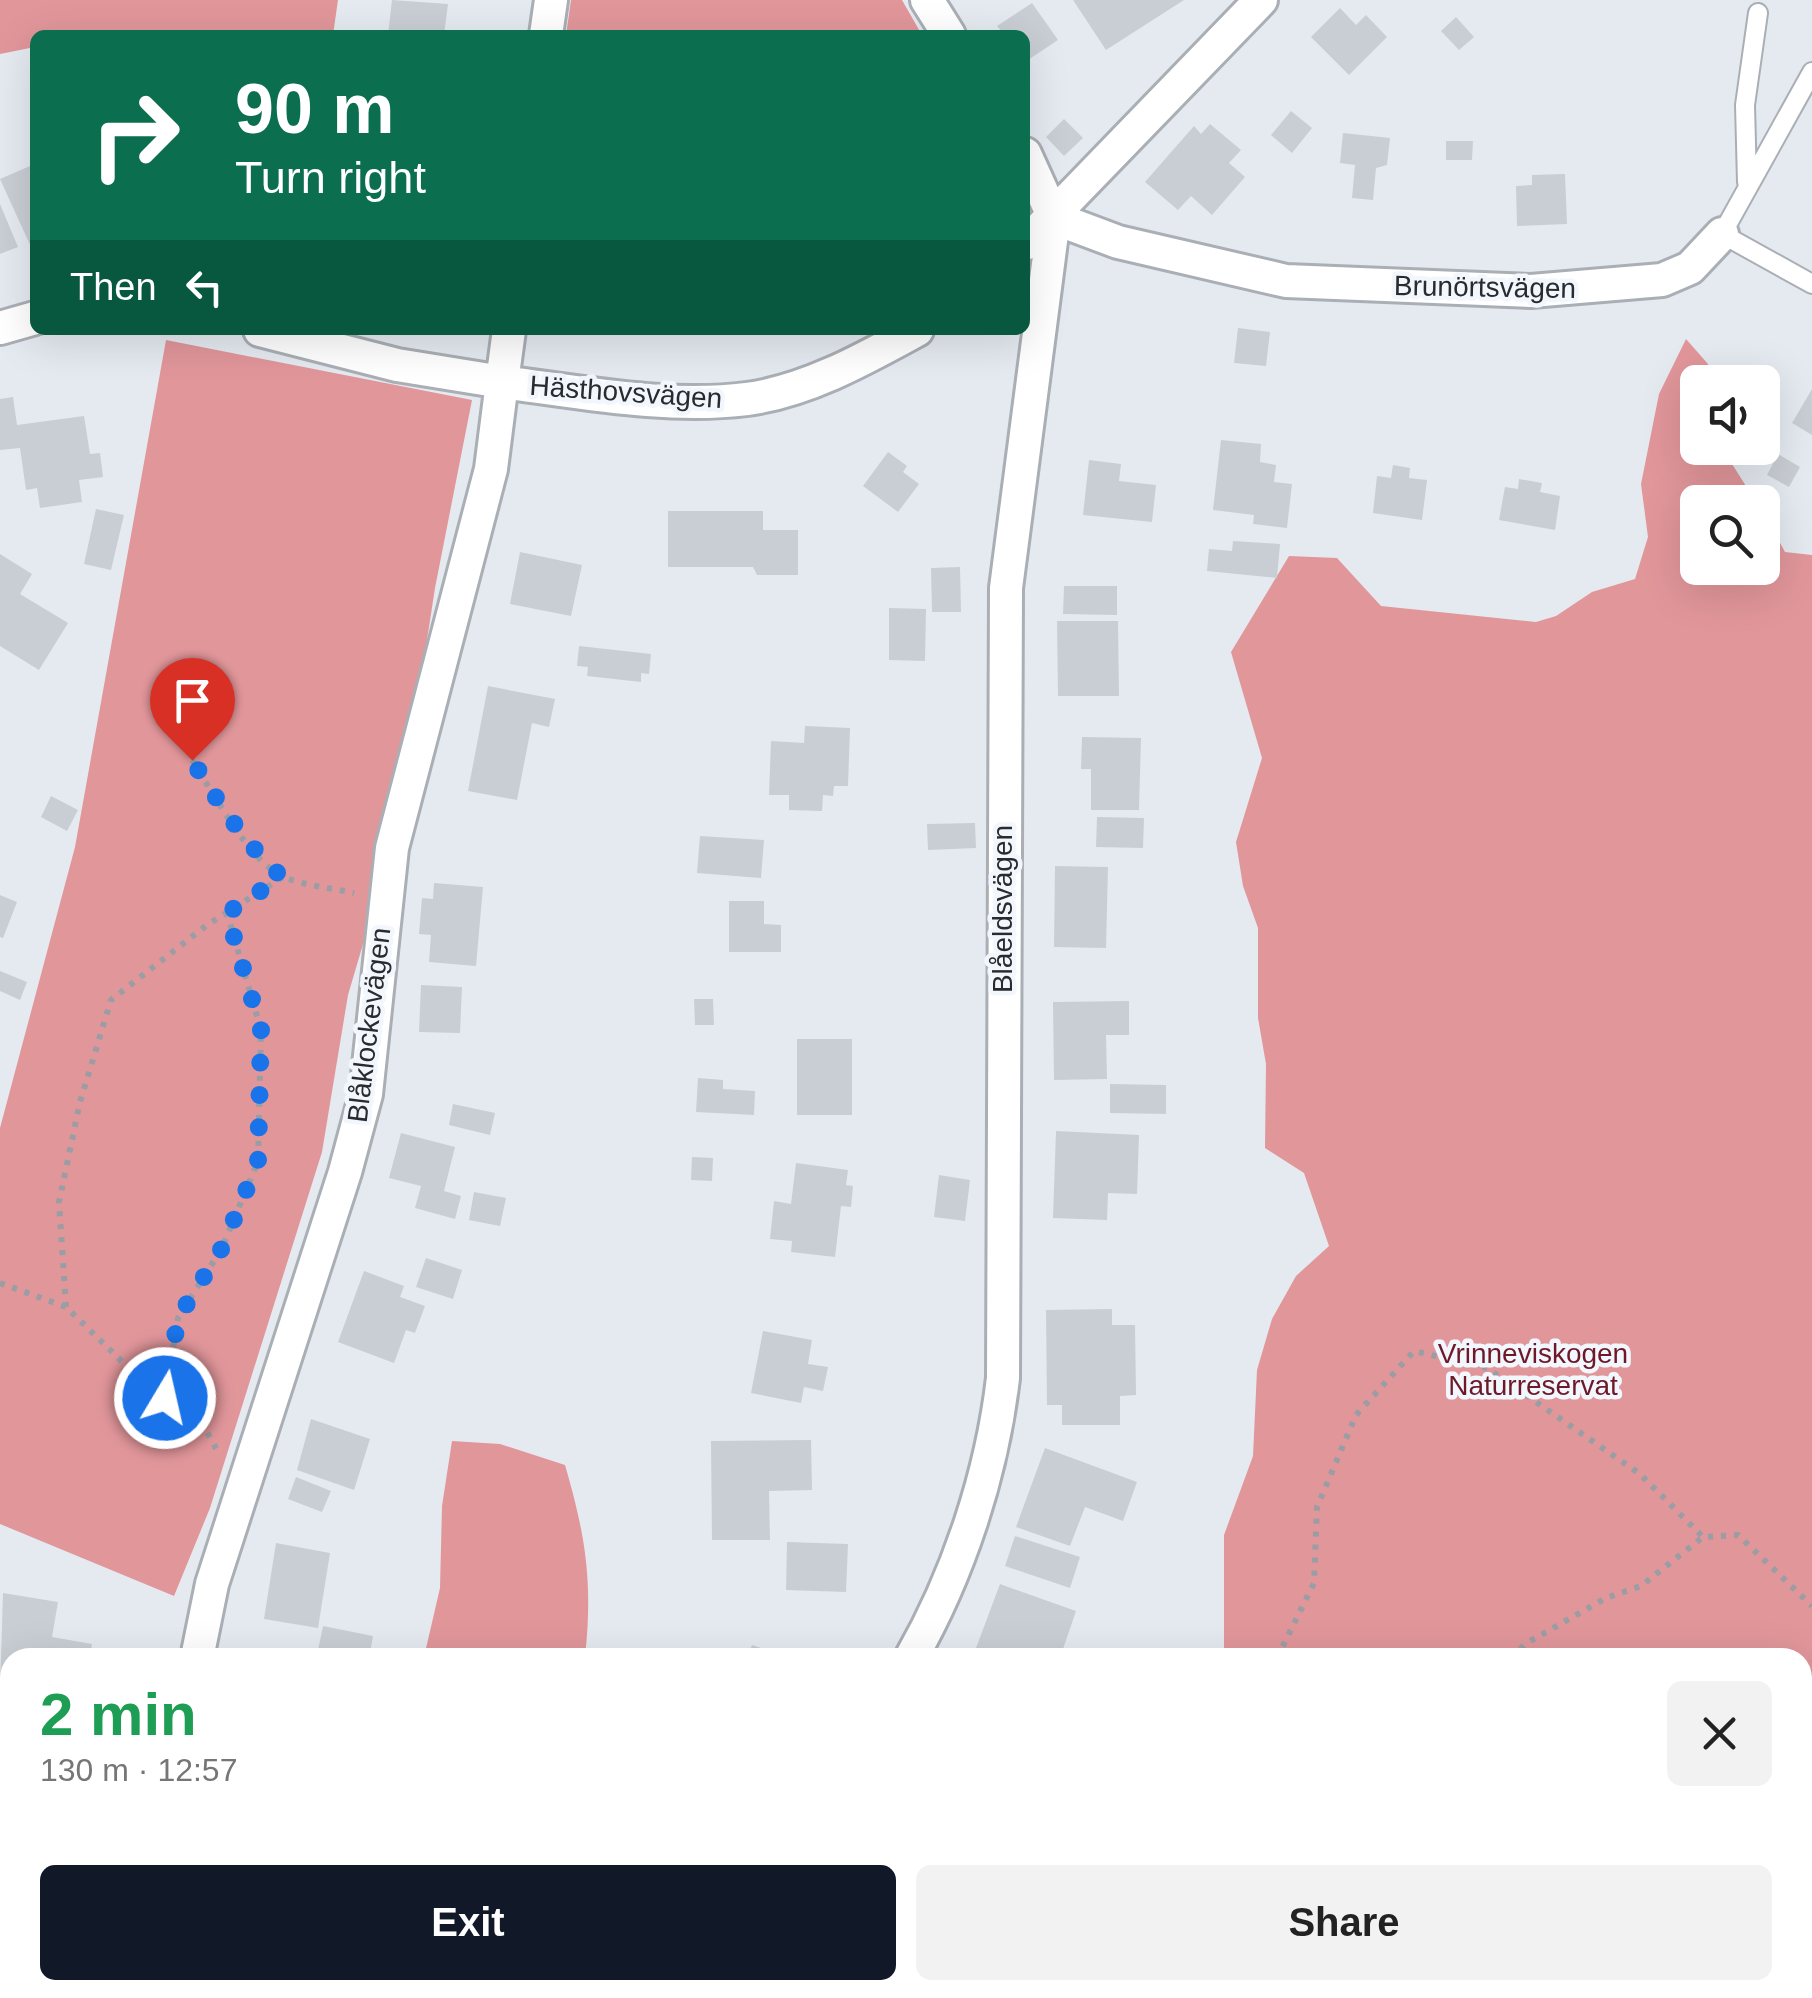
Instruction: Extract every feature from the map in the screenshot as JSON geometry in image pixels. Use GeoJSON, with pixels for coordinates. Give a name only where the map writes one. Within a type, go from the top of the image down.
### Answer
{"type":"FeatureCollection","features":[{"type":"Feature","properties":{"kind":"street"},"geometry":{"type":"LineString","coordinates":[[547,30],[550,0]]}},
{"type":"Feature","properties":{"kind":"street"},"geometry":{"type":"LineString","coordinates":[[927,0],[947,30]]}},
{"type":"Feature","properties":{"kind":"street"},"geometry":{"type":"LineString","coordinates":[[1030,240],[1261,0]]}},
{"type":"Feature","properties":{"kind":"street"},"geometry":{"type":"LineString","coordinates":[[1030,165],[1054,218]]}},
{"type":"Feature","properties":{"kind":"street","name":"Brunörtsvägen"},"geometry":{"type":"LineString","coordinates":[[1054,218],[1118,242],[1286,281],[1531,291],[1662,280],[1690,268],[1722,234]]}},
{"type":"Feature","properties":{"kind":"street","name":"Blåeldsvägen"},"geometry":{"type":"LineString","coordinates":[[916,1648],[930,1623],[996,1440],[1003,1378],[1006,588],[1054,218]]}},
{"type":"Feature","properties":{"kind":"street"},"geometry":{"type":"LineString","coordinates":[[0,328],[30,319]]}},
{"type":"Feature","properties":{"kind":"street","name":"Hästhovsvägen"},"geometry":{"type":"LineString","coordinates":[[280,335],[398,365],[502,382],[603,395],[748,399],[821,378],[906,335]]}},
{"type":"Feature","properties":{"kind":"street","name":"Blåklockevägen"},"geometry":{"type":"LineString","coordinates":[[199,1648],[212,1584],[366,1094],[392,848],[491,469],[509,335]]}},
{"type":"Feature","properties":{"kind":"lane"},"geometry":{"type":"LineString","coordinates":[[1747,184],[1745,105],[1758,13]]}},
{"type":"Feature","properties":{"kind":"lane","name":"Brunörtsvägen"},"geometry":{"type":"LineString","coordinates":[[1722,234],[1812,72]]}},
{"type":"Feature","properties":{"kind":"lane"},"geometry":{"type":"LineString","coordinates":[[1722,234],[1812,284]]}},
{"type":"Feature","properties":{"kind":"path"},"geometry":{"type":"LineString","coordinates":[[192,760],[229,818],[259,856],[282,877],[384,899]]}},
{"type":"Feature","properties":{"kind":"path"},"geometry":{"type":"LineString","coordinates":[[66,1306],[59,1202],[80,1102],[110,1000],[282,877]]}},
{"type":"Feature","properties":{"kind":"path"},"geometry":{"type":"LineString","coordinates":[[165,1398],[178,1318],[222,1248],[258,1162],[261,1030],[227,913]]}},
{"type":"Feature","properties":{"kind":"path"},"geometry":{"type":"LineString","coordinates":[[0,1283],[66,1306],[207,1432],[241,1494]]}},
{"type":"Feature","properties":{"kind":"path"},"geometry":{"type":"LineString","coordinates":[[1282,1648],[1314,1583],[1316,1507],[1356,1415],[1414,1351],[1487,1368],[1640,1474],[1703,1538]]}},
{"type":"Feature","properties":{"kind":"path"},"geometry":{"type":"LineString","coordinates":[[1521,1648],[1606,1598],[1640,1586],[1703,1538],[1738,1535],[1812,1606]]}},
{"type":"Feature","properties":{"kind":"green space"},"geometry":{"type":"Polygon","coordinates":[[[0,0],[338,0],[334,30],[30,30],[30,48],[0,54],[0,0]]]}},
{"type":"Feature","properties":{"kind":"green space"},"geometry":{"type":"Polygon","coordinates":[[[571,0],[902,0],[919,30],[567,30],[571,0]]]}},
{"type":"Feature","properties":{"kind":"green space","name":"Vrinneviskogen Naturreservat"},"geometry":{"type":"Polygon","coordinates":[[[1686,339],[1708,365],[1680,365],[1680,465],[1733,465],[1745,485],[1680,485],[1680,585],[1780,585],[1780,543],[1785,552],[1812,555],[1812,1648],[1224,1648],[1224,1535],[1253,1456],[1257,1370],[1272,1319],[1296,1276],[1329,1246],[1304,1173],[1265,1148],[1266,1064],[1258,1018],[1258,928],[1243,886],[1236,842],[1262,758],[1231,652],[1289,556],[1337,558],[1381,606],[1536,622],[1556,616],[1592,592],[1635,579],[1648,537],[1641,484],[1659,394],[1686,339]]]}},
{"type":"Feature","properties":{"kind":"green space"},"geometry":{"type":"Polygon","coordinates":[[[166,340],[472,400],[435,588],[399,822],[348,995],[322,1152],[210,1508],[174,1596],[0,1524],[0,1128],[75,847],[166,340]]]}},
{"type":"Feature","properties":{"kind":"green space"},"geometry":{"type":"Polygon","coordinates":[[[452,1441],[500,1444],[565,1465],[586,1560],[586,1648],[426,1648],[440,1588],[442,1506],[452,1441]]]}},
{"type":"Feature","properties":{"kind":"building"},"geometry":{"type":"Polygon","coordinates":[[[392,0],[448,4],[445,30],[389,30],[392,0]]]}},
{"type":"Feature","properties":{"kind":"building"},"geometry":{"type":"Polygon","coordinates":[[[1073,0],[1184,0],[1106,50],[1073,0]]]}},
{"type":"Feature","properties":{"kind":"building"},"geometry":{"type":"Polygon","coordinates":[[[1032,3],[1058,40],[1030,59],[1030,30],[1000,30],[997,26],[1032,3]]]}},
{"type":"Feature","properties":{"kind":"building"},"geometry":{"type":"Polygon","coordinates":[[[1340,8],[1356,25],[1366,15],[1387,37],[1349,75],[1311,37],[1340,8]]]}},
{"type":"Feature","properties":{"kind":"building"},"geometry":{"type":"Polygon","coordinates":[[[1456,17],[1474,37],[1459,50],[1441,31],[1456,17]]]}},
{"type":"Feature","properties":{"kind":"building"},"geometry":{"type":"Polygon","coordinates":[[[1291,111],[1312,128],[1292,153],[1271,135],[1291,111]]]}},
{"type":"Feature","properties":{"kind":"building"},"geometry":{"type":"Polygon","coordinates":[[[1064,119],[1083,138],[1064,156],[1046,137],[1064,119]]]}},
{"type":"Feature","properties":{"kind":"building"},"geometry":{"type":"Polygon","coordinates":[[[1210,124],[1241,150],[1229,163],[1245,177],[1212,215],[1191,196],[1178,210],[1145,182],[1194,126],[1201,134],[1210,124]]]}},
{"type":"Feature","properties":{"kind":"building"},"geometry":{"type":"Polygon","coordinates":[[[1343,133],[1390,138],[1387,165],[1376,168],[1373,200],[1352,198],[1355,165],[1340,163],[1343,133]]]}},
{"type":"Feature","properties":{"kind":"building"},"geometry":{"type":"Polygon","coordinates":[[[1446,141],[1473,141],[1472,160],[1446,160],[1446,141]]]}},
{"type":"Feature","properties":{"kind":"building"},"geometry":{"type":"Polygon","coordinates":[[[30,166],[30,245],[0,179],[30,166]]]}},
{"type":"Feature","properties":{"kind":"building"},"geometry":{"type":"Polygon","coordinates":[[[1565,174],[1567,224],[1517,226],[1516,186],[1532,185],[1532,175],[1565,174]]]}},
{"type":"Feature","properties":{"kind":"building"},"geometry":{"type":"Polygon","coordinates":[[[0,204],[18,247],[0,254],[0,204]]]}},
{"type":"Feature","properties":{"kind":"building"},"geometry":{"type":"Polygon","coordinates":[[[1238,328],[1270,332],[1266,366],[1234,363],[1238,328]]]}},
{"type":"Feature","properties":{"kind":"building"},"geometry":{"type":"Polygon","coordinates":[[[1812,389],[1812,435],[1792,423],[1812,389]]]}},
{"type":"Feature","properties":{"kind":"building"},"geometry":{"type":"Polygon","coordinates":[[[13,397],[17,425],[84,416],[90,454],[100,453],[103,477],[79,480],[82,502],[40,508],[37,488],[26,490],[20,448],[0,450],[0,399],[13,397]]]}},
{"type":"Feature","properties":{"kind":"building"},"geometry":{"type":"Polygon","coordinates":[[[1221,440],[1261,444],[1260,462],[1276,465],[1274,482],[1292,484],[1287,528],[1253,524],[1254,515],[1213,510],[1221,440]]]}},
{"type":"Feature","properties":{"kind":"building"},"geometry":{"type":"Polygon","coordinates":[[[888,452],[907,466],[903,472],[919,484],[898,512],[863,486],[888,452]]]}},
{"type":"Feature","properties":{"kind":"building"},"geometry":{"type":"Polygon","coordinates":[[[1780,455],[1800,467],[1789,487],[1767,475],[1772,465],[1780,465],[1780,455]]]}},
{"type":"Feature","properties":{"kind":"building"},"geometry":{"type":"Polygon","coordinates":[[[1089,460],[1121,464],[1119,481],[1156,485],[1152,522],[1083,515],[1089,460]]]}},
{"type":"Feature","properties":{"kind":"building"},"geometry":{"type":"Polygon","coordinates":[[[1393,465],[1410,468],[1409,478],[1427,480],[1422,520],[1373,513],[1377,476],[1391,478],[1393,465]]]}},
{"type":"Feature","properties":{"kind":"building"},"geometry":{"type":"Polygon","coordinates":[[[1519,479],[1542,483],[1540,492],[1560,496],[1555,530],[1499,520],[1505,487],[1518,489],[1519,479]]]}},
{"type":"Feature","properties":{"kind":"building"},"geometry":{"type":"Polygon","coordinates":[[[96,509],[124,515],[111,570],[84,564],[96,509]]]}},
{"type":"Feature","properties":{"kind":"building"},"geometry":{"type":"Polygon","coordinates":[[[668,511],[763,511],[763,530],[798,530],[798,575],[757,575],[753,567],[668,567],[668,511]]]}},
{"type":"Feature","properties":{"kind":"building"},"geometry":{"type":"Polygon","coordinates":[[[1233,541],[1280,544],[1277,578],[1207,571],[1209,549],[1232,551],[1233,541]]]}},
{"type":"Feature","properties":{"kind":"building"},"geometry":{"type":"Polygon","coordinates":[[[520,552],[582,565],[571,616],[510,604],[520,552]]]}},
{"type":"Feature","properties":{"kind":"building"},"geometry":{"type":"Polygon","coordinates":[[[0,554],[32,574],[20,594],[68,623],[39,670],[0,646],[0,554]]]}},
{"type":"Feature","properties":{"kind":"building"},"geometry":{"type":"Polygon","coordinates":[[[960,567],[961,612],[932,612],[931,568],[960,567]]]}},
{"type":"Feature","properties":{"kind":"building"},"geometry":{"type":"Polygon","coordinates":[[[1064,586],[1117,586],[1117,615],[1063,614],[1064,586]]]}},
{"type":"Feature","properties":{"kind":"building"},"geometry":{"type":"Polygon","coordinates":[[[889,608],[926,609],[925,661],[889,660],[889,608]]]}},
{"type":"Feature","properties":{"kind":"building"},"geometry":{"type":"Polygon","coordinates":[[[1057,621],[1118,621],[1119,696],[1058,696],[1057,621]]]}},
{"type":"Feature","properties":{"kind":"building"},"geometry":{"type":"Polygon","coordinates":[[[579,646],[651,654],[649,674],[641,673],[641,682],[587,676],[588,667],[577,666],[579,646]]]}},
{"type":"Feature","properties":{"kind":"building"},"geometry":{"type":"Polygon","coordinates":[[[488,686],[555,699],[549,727],[532,723],[517,800],[468,791],[488,686]]]}},
{"type":"Feature","properties":{"kind":"building"},"geometry":{"type":"Polygon","coordinates":[[[805,726],[850,728],[848,786],[834,786],[833,796],[823,795],[822,811],[789,810],[789,795],[769,795],[771,741],[804,743],[805,726]]]}},
{"type":"Feature","properties":{"kind":"building"},"geometry":{"type":"Polygon","coordinates":[[[1082,737],[1141,738],[1139,810],[1091,810],[1091,769],[1081,769],[1082,737]]]}},
{"type":"Feature","properties":{"kind":"building"},"geometry":{"type":"Polygon","coordinates":[[[51,796],[78,810],[67,831],[41,817],[51,796]]]}},
{"type":"Feature","properties":{"kind":"building"},"geometry":{"type":"Polygon","coordinates":[[[1097,817],[1144,818],[1143,848],[1096,847],[1097,817]]]}},
{"type":"Feature","properties":{"kind":"building"},"geometry":{"type":"Polygon","coordinates":[[[975,823],[976,848],[928,850],[927,824],[975,823]]]}},
{"type":"Feature","properties":{"kind":"building"},"geometry":{"type":"Polygon","coordinates":[[[700,836],[764,840],[761,878],[697,873],[700,836]]]}},
{"type":"Feature","properties":{"kind":"building"},"geometry":{"type":"Polygon","coordinates":[[[1055,866],[1108,867],[1106,948],[1054,947],[1055,866]]]}},
{"type":"Feature","properties":{"kind":"building"},"geometry":{"type":"Polygon","coordinates":[[[434,883],[483,887],[476,966],[429,962],[431,935],[419,934],[422,898],[433,899],[434,883]]]}},
{"type":"Feature","properties":{"kind":"building"},"geometry":{"type":"Polygon","coordinates":[[[0,895],[17,902],[3,938],[0,937],[0,895]]]}},
{"type":"Feature","properties":{"kind":"building"},"geometry":{"type":"Polygon","coordinates":[[[729,901],[764,901],[764,924],[781,925],[781,952],[729,952],[729,901]]]}},
{"type":"Feature","properties":{"kind":"building"},"geometry":{"type":"Polygon","coordinates":[[[0,971],[27,982],[20,1000],[0,991],[0,971]]]}},
{"type":"Feature","properties":{"kind":"building"},"geometry":{"type":"Polygon","coordinates":[[[421,985],[462,987],[460,1033],[419,1032],[421,985]]]}},
{"type":"Feature","properties":{"kind":"building"},"geometry":{"type":"Polygon","coordinates":[[[694,999],[713,999],[714,1025],[695,1025],[694,999]]]}},
{"type":"Feature","properties":{"kind":"building"},"geometry":{"type":"Polygon","coordinates":[[[1129,1001],[1129,1035],[1106,1035],[1107,1079],[1054,1080],[1053,1002],[1129,1001]]]}},
{"type":"Feature","properties":{"kind":"building"},"geometry":{"type":"Polygon","coordinates":[[[797,1039],[852,1039],[852,1115],[797,1115],[797,1039]]]}},
{"type":"Feature","properties":{"kind":"building"},"geometry":{"type":"Polygon","coordinates":[[[698,1078],[723,1080],[723,1089],[755,1091],[754,1115],[696,1112],[698,1078]]]}},
{"type":"Feature","properties":{"kind":"building"},"geometry":{"type":"Polygon","coordinates":[[[1110,1084],[1166,1085],[1166,1114],[1110,1113],[1110,1084]]]}},
{"type":"Feature","properties":{"kind":"building"},"geometry":{"type":"Polygon","coordinates":[[[453,1104],[495,1113],[490,1135],[449,1125],[453,1104]]]}},
{"type":"Feature","properties":{"kind":"building"},"geometry":{"type":"Polygon","coordinates":[[[1056,1131],[1139,1135],[1137,1194],[1108,1193],[1107,1220],[1053,1218],[1056,1131]]]}},
{"type":"Feature","properties":{"kind":"building"},"geometry":{"type":"Polygon","coordinates":[[[401,1133],[455,1147],[444,1191],[461,1196],[455,1219],[415,1208],[421,1186],[389,1178],[401,1133]]]}},
{"type":"Feature","properties":{"kind":"building"},"geometry":{"type":"Polygon","coordinates":[[[692,1157],[713,1158],[712,1181],[691,1180],[692,1157]]]}},
{"type":"Feature","properties":{"kind":"building"},"geometry":{"type":"Polygon","coordinates":[[[796,1163],[848,1170],[846,1185],[853,1186],[851,1207],[841,1206],[835,1257],[791,1252],[792,1241],[770,1239],[774,1201],[791,1204],[796,1163]]]}},
{"type":"Feature","properties":{"kind":"building"},"geometry":{"type":"Polygon","coordinates":[[[939,1175],[970,1180],[965,1221],[934,1217],[939,1175]]]}},
{"type":"Feature","properties":{"kind":"building"},"geometry":{"type":"Polygon","coordinates":[[[474,1192],[506,1198],[500,1226],[469,1220],[474,1192]]]}},
{"type":"Feature","properties":{"kind":"building"},"geometry":{"type":"Polygon","coordinates":[[[426,1258],[462,1270],[453,1299],[416,1287],[426,1258]]]}},
{"type":"Feature","properties":{"kind":"building"},"geometry":{"type":"Polygon","coordinates":[[[364,1271],[404,1286],[400,1297],[425,1306],[415,1333],[406,1330],[394,1363],[338,1342],[364,1271]]]}},
{"type":"Feature","properties":{"kind":"building"},"geometry":{"type":"Polygon","coordinates":[[[1112,1309],[1112,1325],[1135,1325],[1136,1395],[1120,1396],[1120,1425],[1062,1425],[1062,1405],[1047,1405],[1046,1310],[1112,1309]]]}},
{"type":"Feature","properties":{"kind":"building"},"geometry":{"type":"Polygon","coordinates":[[[763,1331],[812,1340],[808,1364],[828,1367],[823,1391],[804,1387],[801,1403],[751,1393],[763,1331]]]}},
{"type":"Feature","properties":{"kind":"building"},"geometry":{"type":"Polygon","coordinates":[[[311,1419],[370,1439],[354,1490],[297,1470],[311,1419]]]}},
{"type":"Feature","properties":{"kind":"building"},"geometry":{"type":"Polygon","coordinates":[[[811,1440],[812,1490],[769,1491],[770,1540],[712,1540],[711,1441],[811,1440]]]}},
{"type":"Feature","properties":{"kind":"building"},"geometry":{"type":"Polygon","coordinates":[[[1045,1448],[1137,1482],[1123,1521],[1085,1507],[1070,1546],[1016,1527],[1045,1448]]]}},
{"type":"Feature","properties":{"kind":"building"},"geometry":{"type":"Polygon","coordinates":[[[296,1477],[331,1491],[322,1512],[288,1499],[296,1477]]]}},
{"type":"Feature","properties":{"kind":"building"},"geometry":{"type":"Polygon","coordinates":[[[1015,1536],[1080,1557],[1070,1588],[1005,1566],[1015,1536]]]}},
{"type":"Feature","properties":{"kind":"building"},"geometry":{"type":"Polygon","coordinates":[[[787,1542],[848,1544],[846,1592],[786,1590],[787,1542]]]}},
{"type":"Feature","properties":{"kind":"building"},"geometry":{"type":"Polygon","coordinates":[[[276,1543],[330,1553],[318,1628],[264,1619],[276,1543]]]}},
{"type":"Feature","properties":{"kind":"building"},"geometry":{"type":"Polygon","coordinates":[[[1000,1584],[1076,1611],[1063,1648],[976,1648],[1000,1584]]]}},
{"type":"Feature","properties":{"kind":"building"},"geometry":{"type":"Polygon","coordinates":[[[3,1593],[58,1602],[52,1637],[92,1644],[91,1648],[1,1648],[3,1593]]]}},
{"type":"Feature","properties":{"kind":"building"},"geometry":{"type":"Polygon","coordinates":[[[323,1626],[373,1636],[371,1648],[318,1648],[323,1626]]]}},
{"type":"Feature","properties":{"kind":"route"},"geometry":{"type":"LineString","coordinates":[[165,1398],[178,1318],[222,1248],[258,1162],[261,1030],[227,913],[282,877],[259,856],[229,818],[192,760]]}}]}
